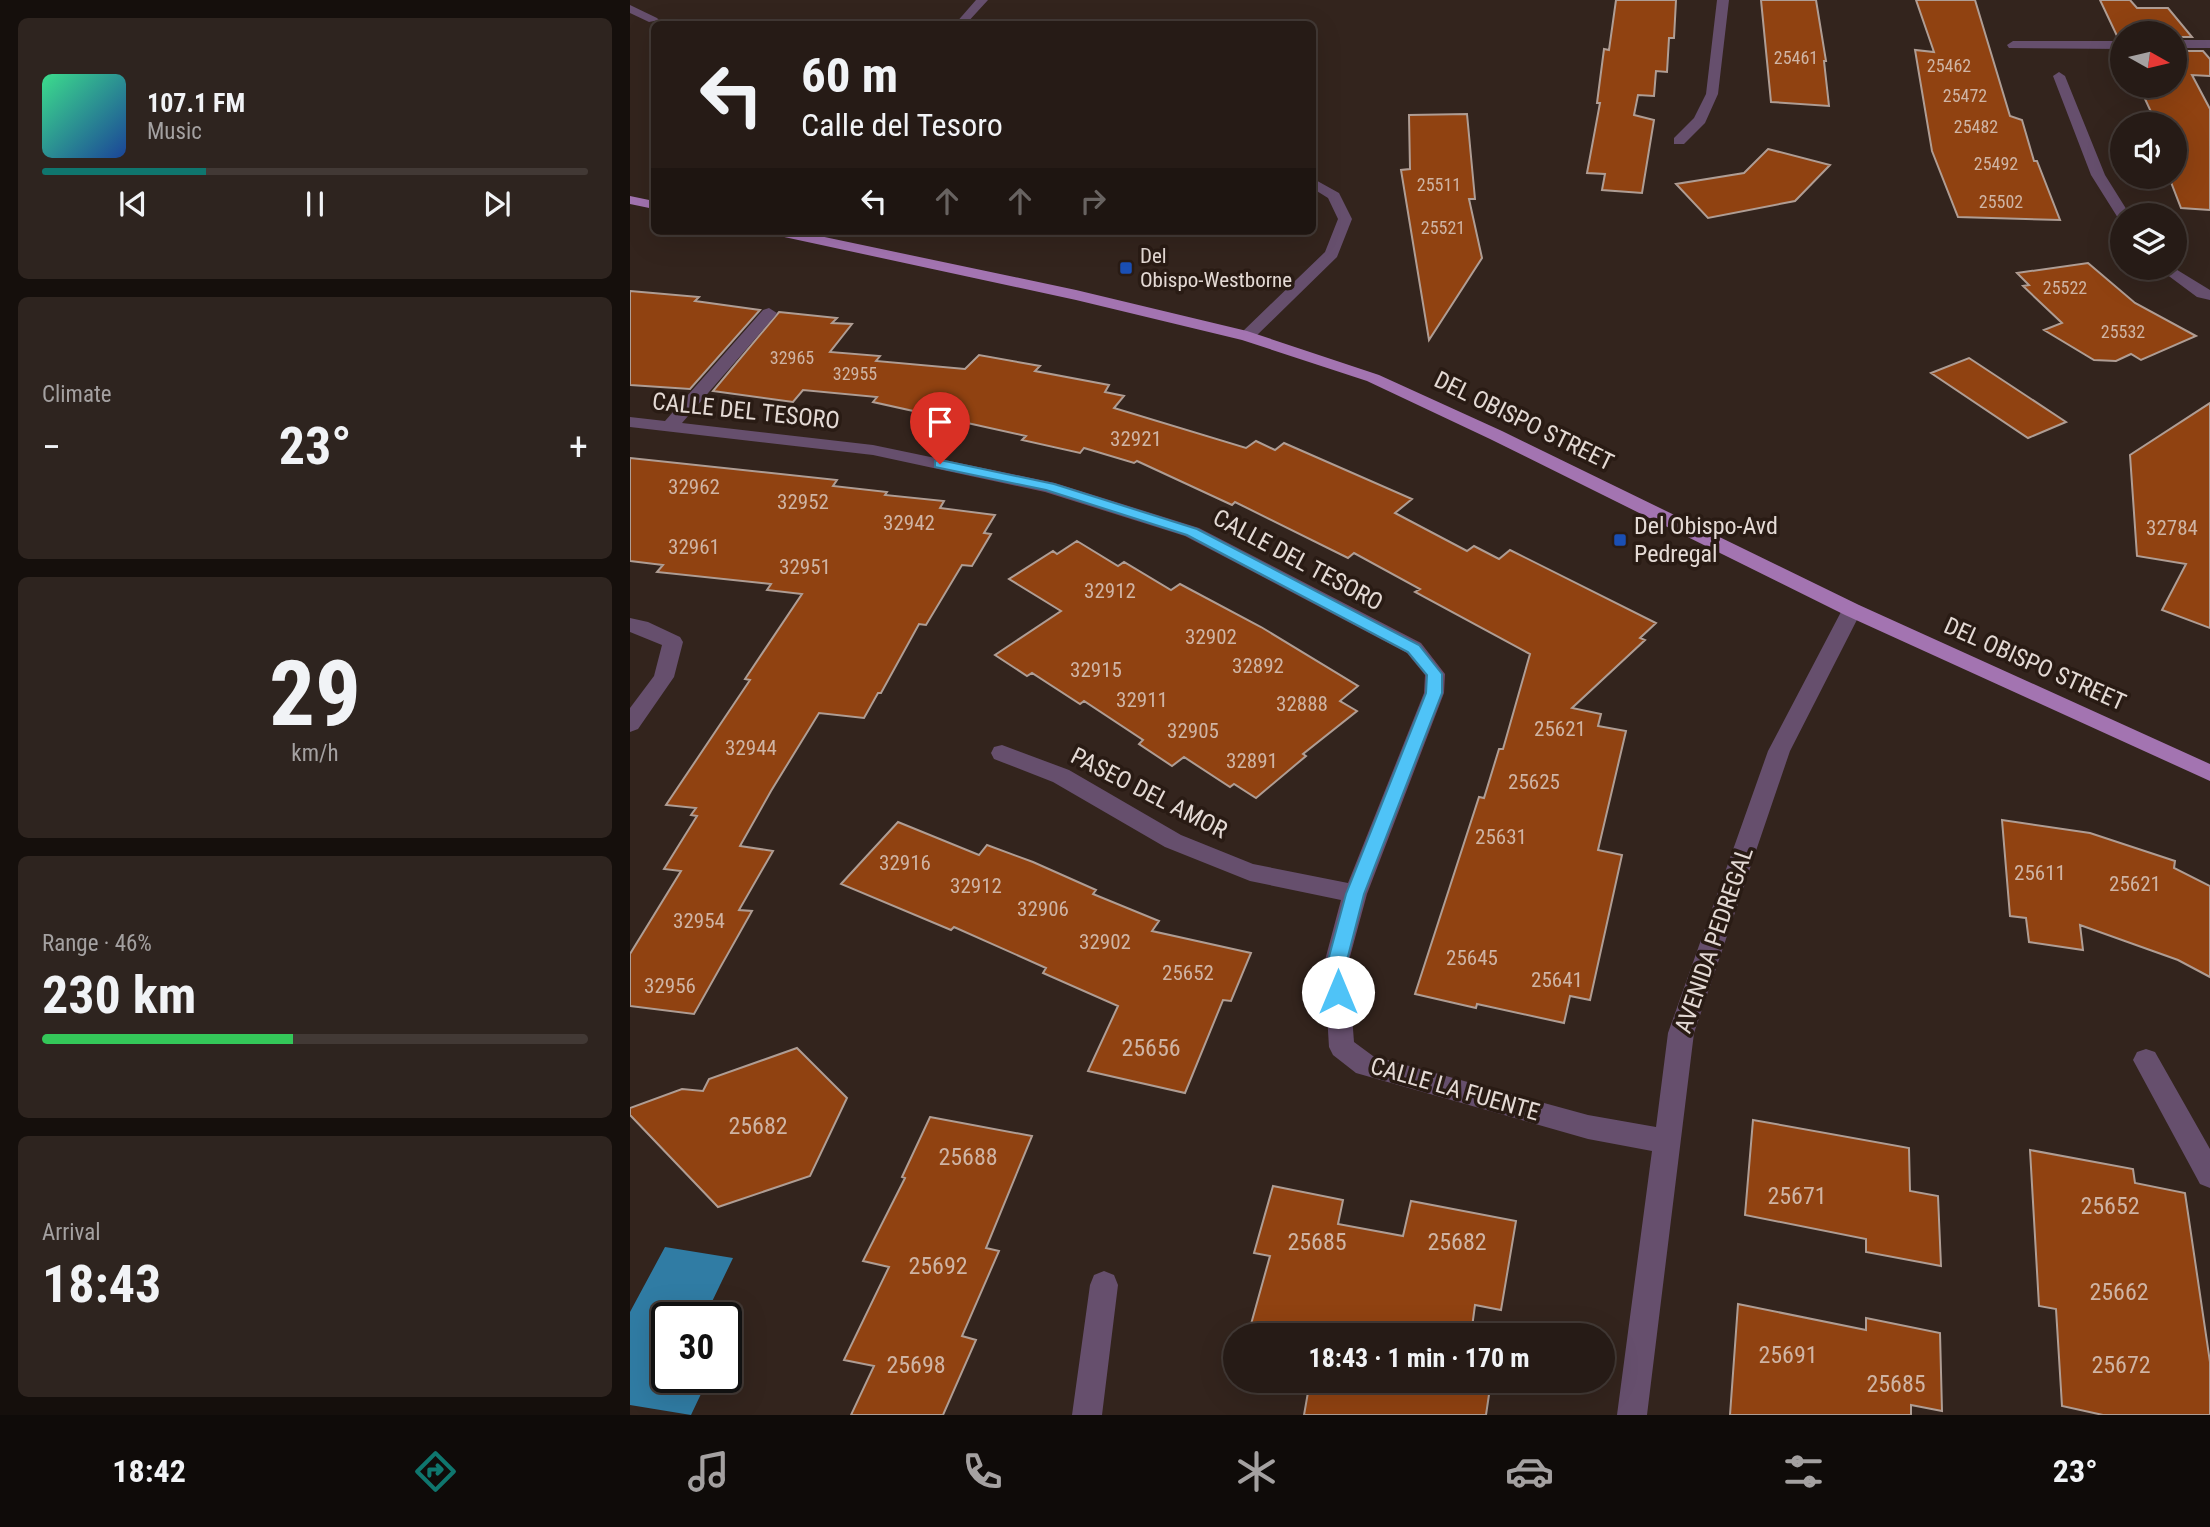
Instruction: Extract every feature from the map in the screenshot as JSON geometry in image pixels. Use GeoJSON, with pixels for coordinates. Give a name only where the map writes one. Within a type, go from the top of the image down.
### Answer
{"type":"FeatureCollection","features":[{"type":"Feature","properties":{"kind":"main road"},"geometry":{"type":"LineString","coordinates":[[630,200],[651,204]]}},
{"type":"Feature","properties":{"kind":"main road","name":"DEL OBISPO STREET"},"geometry":{"type":"LineString","coordinates":[[794,235],[1076,295],[1247,336],[1373,378],[1496,435],[1852,610],[2210,773]]}},
{"type":"Feature","properties":{"kind":"street"},"geometry":{"type":"LineString","coordinates":[[963,21],[982,0]]}},
{"type":"Feature","properties":{"kind":"street"},"geometry":{"type":"LineString","coordinates":[[1679,141],[1700,120],[1712,94],[1723,0]]}},
{"type":"Feature","properties":{"kind":"street"},"geometry":{"type":"LineString","coordinates":[[630,8],[653,20]]}},
{"type":"Feature","properties":{"kind":"street"},"geometry":{"type":"LineString","coordinates":[[2188,44],[2210,44]]}},
{"type":"Feature","properties":{"kind":"street"},"geometry":{"type":"LineString","coordinates":[[2013,45],[2110,45]]}},
{"type":"Feature","properties":{"kind":"street"},"geometry":{"type":"LineString","coordinates":[[2059,76],[2098,175],[2116,203]]}},
{"type":"Feature","properties":{"kind":"street"},"geometry":{"type":"LineString","coordinates":[[1247,336],[1332,254],[1345,219],[1334,196],[1316,185]]}},
{"type":"Feature","properties":{"kind":"street"},"geometry":{"type":"LineString","coordinates":[[2182,280],[2202,294],[2210,295]]}},
{"type":"Feature","properties":{"kind":"street"},"geometry":{"type":"LineString","coordinates":[[669,427],[769,313]]}},
{"type":"Feature","properties":{"kind":"street","name":"CALLE DEL TESORO"},"geometry":{"type":"LineString","coordinates":[[630,422],[873,450],[1049,487],[1192,532],[1414,648],[1434,674]]}},
{"type":"Feature","properties":{"kind":"street","name":"AVENIDA PEDREGAL"},"geometry":{"type":"LineString","coordinates":[[1632,1415],[1678,1048],[1685,1021],[1779,751],[1852,610]]}},
{"type":"Feature","properties":{"kind":"street"},"geometry":{"type":"LineString","coordinates":[[630,625],[641,627],[673,642],[664,677],[630,724]]}},
{"type":"Feature","properties":{"kind":"street","name":"CALLE LA FUENTE"},"geometry":{"type":"LineString","coordinates":[[1434,674],[1434,693],[1355,894],[1336,964],[1342,1047],[1365,1065],[1389,1072],[1588,1127],[1667,1141]]}},
{"type":"Feature","properties":{"kind":"street","name":"PASEO DEL AMOR"},"geometry":{"type":"LineString","coordinates":[[1002,753],[1061,776],[1173,841],[1237,867],[1355,894]]}},
{"type":"Feature","properties":{"kind":"street"},"geometry":{"type":"LineString","coordinates":[[2146,1060],[2210,1175]]}},
{"type":"Feature","properties":{"kind":"street"},"geometry":{"type":"LineString","coordinates":[[1087,1415],[1104,1285]]}},
{"type":"Feature","properties":{"kind":"water"},"geometry":{"type":"Polygon","coordinates":[[[665,1247],[733,1258],[712,1302],[651,1302],[651,1393],[701,1393],[691,1415],[630,1405],[630,1312],[665,1247]]]}},
{"type":"Feature","properties":{"kind":"building"},"geometry":{"type":"Polygon","coordinates":[[[1616,0],[1676,0],[1674,38],[1669,38],[1667,72],[1656,71],[1654,96],[1638,95],[1634,115],[1654,120],[1642,193],[1602,190],[1605,174],[1587,173],[1600,103],[1597,103],[1604,49],[1609,50],[1616,0]]]}},
{"type":"Feature","properties":{"kind":"building"},"geometry":{"type":"Polygon","coordinates":[[[1761,0],[1816,0],[1826,61],[1829,106],[1771,102],[1761,0]]]}},
{"type":"Feature","properties":{"kind":"building"},"geometry":{"type":"Polygon","coordinates":[[[1916,0],[1975,0],[2010,116],[2022,120],[2034,161],[2037,161],[2060,220],[1958,217],[1932,151],[1915,50],[1934,52],[1916,0]]]}},
{"type":"Feature","properties":{"kind":"building"},"geometry":{"type":"Polygon","coordinates":[[[2100,0],[2130,0],[2137,8],[2168,8],[2179,21],[2110,21],[2100,0]]]}},
{"type":"Feature","properties":{"kind":"building"},"geometry":{"type":"Polygon","coordinates":[[[2188,51],[2203,51],[2210,59],[2210,76],[2192,75],[2210,109],[2210,210],[2187,208],[2187,203],[2179,203],[2174,189],[2187,189],[2187,112],[2151,112],[2145,98],[2188,98],[2188,51]]]}},
{"type":"Feature","properties":{"kind":"building"},"geometry":{"type":"Polygon","coordinates":[[[1467,114],[1475,199],[1469,199],[1482,258],[1429,340],[1401,170],[1410,169],[1409,115],[1467,114]]]}},
{"type":"Feature","properties":{"kind":"building"},"geometry":{"type":"Polygon","coordinates":[[[1768,149],[1830,165],[1795,201],[1708,218],[1676,184],[1744,173],[1768,149]]]}},
{"type":"Feature","properties":{"kind":"building"},"geometry":{"type":"Polygon","coordinates":[[[2088,263],[2135,303],[2196,336],[2141,360],[2131,354],[2116,361],[2094,360],[2044,330],[2062,323],[2023,286],[2029,285],[2017,273],[2088,263]]]}},
{"type":"Feature","properties":{"kind":"building"},"geometry":{"type":"Polygon","coordinates":[[[630,291],[699,297],[695,301],[760,310],[690,389],[630,385],[630,291]]]}},
{"type":"Feature","properties":{"kind":"building"},"geometry":{"type":"Polygon","coordinates":[[[779,312],[837,318],[832,323],[852,324],[830,352],[880,356],[876,361],[965,369],[979,355],[1040,366],[1035,371],[1109,385],[1105,392],[1124,396],[1114,408],[1246,448],[1256,441],[1275,450],[1284,443],[1412,499],[1395,513],[1467,551],[1474,546],[1499,559],[1510,550],[1656,623],[1640,638],[1645,640],[1572,708],[1601,714],[1598,726],[1626,731],[1598,850],[1622,855],[1590,1000],[1570,996],[1564,1023],[1415,994],[1479,797],[1484,798],[1499,749],[1503,749],[1530,654],[1415,592],[1420,589],[1354,553],[1348,558],[1235,502],[1232,505],[1137,461],[1134,463],[1084,448],[1080,453],[1022,440],[1026,436],[873,402],[877,397],[803,390],[793,402],[713,391],[779,312]]]}},
{"type":"Feature","properties":{"kind":"building"},"geometry":{"type":"Polygon","coordinates":[[[1969,358],[2066,422],[2028,438],[1931,373],[1969,358]]]}},
{"type":"Feature","properties":{"kind":"building"},"geometry":{"type":"Polygon","coordinates":[[[2210,403],[2210,628],[2162,610],[2186,564],[2137,556],[2130,455],[2210,403]]]}},
{"type":"Feature","properties":{"kind":"building"},"geometry":{"type":"Polygon","coordinates":[[[630,458],[837,480],[833,486],[944,501],[940,508],[995,515],[984,533],[991,534],[972,566],[962,565],[926,625],[919,624],[864,718],[819,713],[771,791],[740,846],[773,851],[739,910],[752,911],[694,1014],[630,1006],[630,954],[681,871],[664,869],[697,816],[691,815],[696,808],[666,805],[750,680],[745,679],[802,594],[767,590],[771,584],[657,572],[663,565],[630,561],[630,458]]]}},
{"type":"Feature","properties":{"kind":"building"},"geometry":{"type":"Polygon","coordinates":[[[1077,541],[1118,566],[1124,562],[1171,590],[1180,584],[1261,627],[1358,686],[1340,701],[1357,711],[1303,754],[1306,756],[1256,798],[1234,784],[1230,787],[1184,757],[1172,766],[1139,744],[1143,740],[1084,701],[1080,704],[1032,673],[1027,676],[995,655],[1061,611],[1009,579],[1053,551],[1057,554],[1077,541]]]}},
{"type":"Feature","properties":{"kind":"building"},"geometry":{"type":"Polygon","coordinates":[[[2002,820],[2090,833],[2175,861],[2174,868],[2210,886],[2210,977],[2178,960],[2080,925],[2083,950],[2029,942],[2026,918],[2010,916],[2002,820]]]}},
{"type":"Feature","properties":{"kind":"building"},"geometry":{"type":"Polygon","coordinates":[[[898,822],[979,855],[987,845],[1033,862],[1096,890],[1093,894],[1159,921],[1152,931],[1251,953],[1231,1001],[1223,1000],[1185,1093],[1088,1071],[1118,1006],[1043,973],[1046,968],[954,927],[951,930],[841,884],[898,822]]]}},
{"type":"Feature","properties":{"kind":"building"},"geometry":{"type":"Polygon","coordinates":[[[797,1048],[847,1098],[810,1176],[718,1207],[630,1115],[630,1108],[682,1089],[703,1091],[709,1079],[797,1048]]]}},
{"type":"Feature","properties":{"kind":"building"},"geometry":{"type":"Polygon","coordinates":[[[930,1117],[1032,1136],[986,1248],[999,1251],[962,1336],[976,1340],[943,1415],[851,1415],[874,1366],[844,1360],[889,1267],[863,1261],[905,1178],[902,1177],[930,1117]]]}},
{"type":"Feature","properties":{"kind":"building"},"geometry":{"type":"Polygon","coordinates":[[[1753,1120],[1909,1148],[1910,1191],[1938,1196],[1941,1266],[1866,1252],[1866,1239],[1745,1215],[1753,1120]]]}},
{"type":"Feature","properties":{"kind":"building"},"geometry":{"type":"Polygon","coordinates":[[[2030,1150],[2133,1169],[2135,1183],[2185,1193],[2210,1362],[2210,1415],[2103,1415],[2062,1406],[2056,1309],[2039,1306],[2030,1150]]]}},
{"type":"Feature","properties":{"kind":"building"},"geometry":{"type":"Polygon","coordinates":[[[1273,1186],[1343,1200],[1338,1224],[1403,1236],[1411,1201],[1516,1221],[1501,1310],[1475,1305],[1473,1323],[1251,1323],[1270,1256],[1254,1253],[1273,1186]]]}},
{"type":"Feature","properties":{"kind":"building"},"geometry":{"type":"Polygon","coordinates":[[[1738,1304],[1866,1330],[1866,1318],[1940,1333],[1942,1411],[1911,1405],[1911,1415],[1730,1415],[1738,1304]]]}},
{"type":"Feature","properties":{"kind":"building"},"geometry":{"type":"Polygon","coordinates":[[[1308,1393],[1489,1393],[1486,1415],[1304,1415],[1308,1393]]]}},
{"type":"Feature","properties":{"kind":"place","name":"Del Obispo-Westborne"},"geometry":{"type":"Point","coordinates":[1126,268]}},
{"type":"Feature","properties":{"kind":"place","name":"Del Obispo-Avd Pedregal"},"geometry":{"type":"Point","coordinates":[1620,540]}},
{"type":"Feature","properties":{"kind":"route"},"geometry":{"type":"LineString","coordinates":[[940,464],[1049,487],[1192,532],[1414,648],[1434,674],[1434,693],[1355,894],[1336,964],[1338,992]]}}]}
